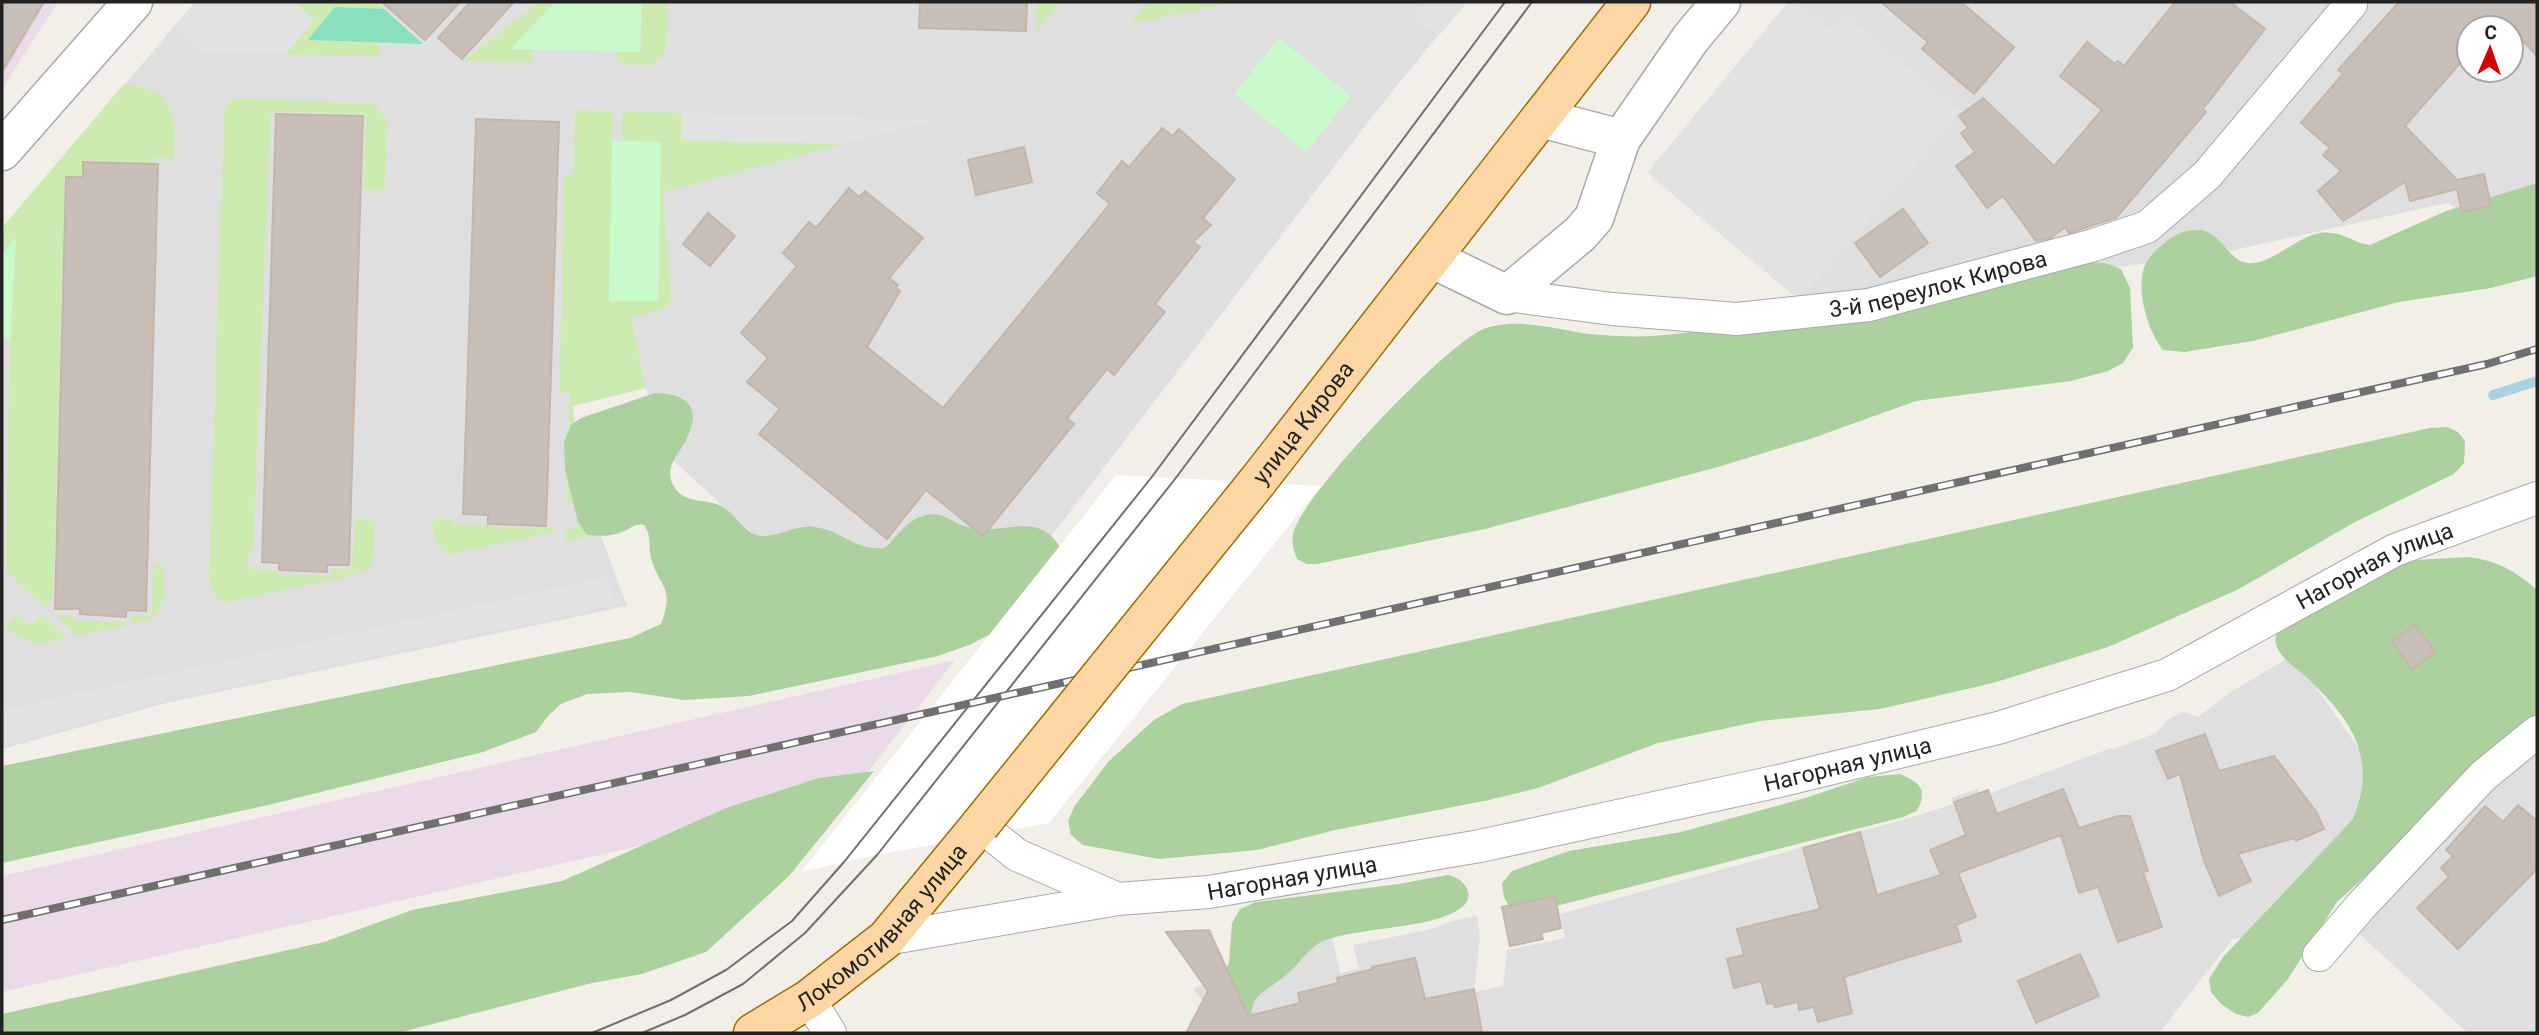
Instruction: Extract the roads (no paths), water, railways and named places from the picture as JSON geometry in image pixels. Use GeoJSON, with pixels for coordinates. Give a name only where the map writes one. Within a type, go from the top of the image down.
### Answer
{"type":"FeatureCollection","features":[{"type":"Feature","properties":{"kind":"main road","name":"улица Кирова"},"geometry":{"type":"LineString","coordinates":[[975,831],[1257,482],[1631,2]]}},
{"type":"Feature","properties":{"kind":"main road","name":"Локомотивная улица"},"geometry":{"type":"LineString","coordinates":[[753,1033],[809,999],[886,939],[975,831]]}},
{"type":"Feature","properties":{"kind":"street"},"geometry":{"type":"LineString","coordinates":[[2,151],[133,2]]}},
{"type":"Feature","properties":{"kind":"street"},"geometry":{"type":"LineString","coordinates":[[1507,295],[1580,234],[1594,218],[1621,139],[1691,38],[1721,2]]}},
{"type":"Feature","properties":{"kind":"street","name":"3-й переулок Кирова"},"geometry":{"type":"LineString","coordinates":[[1433,258],[1507,295],[1612,309],[1737,319],[1869,305],[2094,245],[2147,227],[2207,175],[2351,4]]}},
{"type":"Feature","properties":{"kind":"street"},"geometry":{"type":"LineString","coordinates":[[1541,118],[1621,139]]}},
{"type":"Feature","properties":{"kind":"street","name":"Нагорная улица"},"geometry":{"type":"LineString","coordinates":[[886,939],[1118,899],[1209,892],[1480,846],[1792,778],[1998,728],[2167,675],[2395,550],[2537,498]]}},
{"type":"Feature","properties":{"kind":"street"},"geometry":{"type":"LineString","coordinates":[[2319,955],[2360,907],[2483,776],[2537,732]]}},
{"type":"Feature","properties":{"kind":"street","name":"Нагорная улица"},"geometry":{"type":"LineString","coordinates":[[975,831],[1017,855],[1118,899]]}},
{"type":"Feature","properties":{"kind":"street"},"geometry":{"type":"LineString","coordinates":[[809,999],[830,1033]]}},
{"type":"Feature","properties":{"kind":"waterway"},"geometry":{"type":"LineString","coordinates":[[2493,395],[2537,381]]}},
{"type":"Feature","properties":{"kind":"tram line"},"geometry":{"type":"LineString","coordinates":[[592,1033],[671,1000],[726,970],[792,921],[844,862],[1151,478],[1505,2]]}},
{"type":"Feature","properties":{"kind":"tram line"},"geometry":{"type":"LineString","coordinates":[[642,1033],[685,1015],[743,984],[805,933],[877,855],[1175,479],[1532,2]]}},
{"type":"Feature","properties":{"kind":"railway"},"geometry":{"type":"LineString","coordinates":[[2,920],[2487,364],[2537,349]]}}]}
